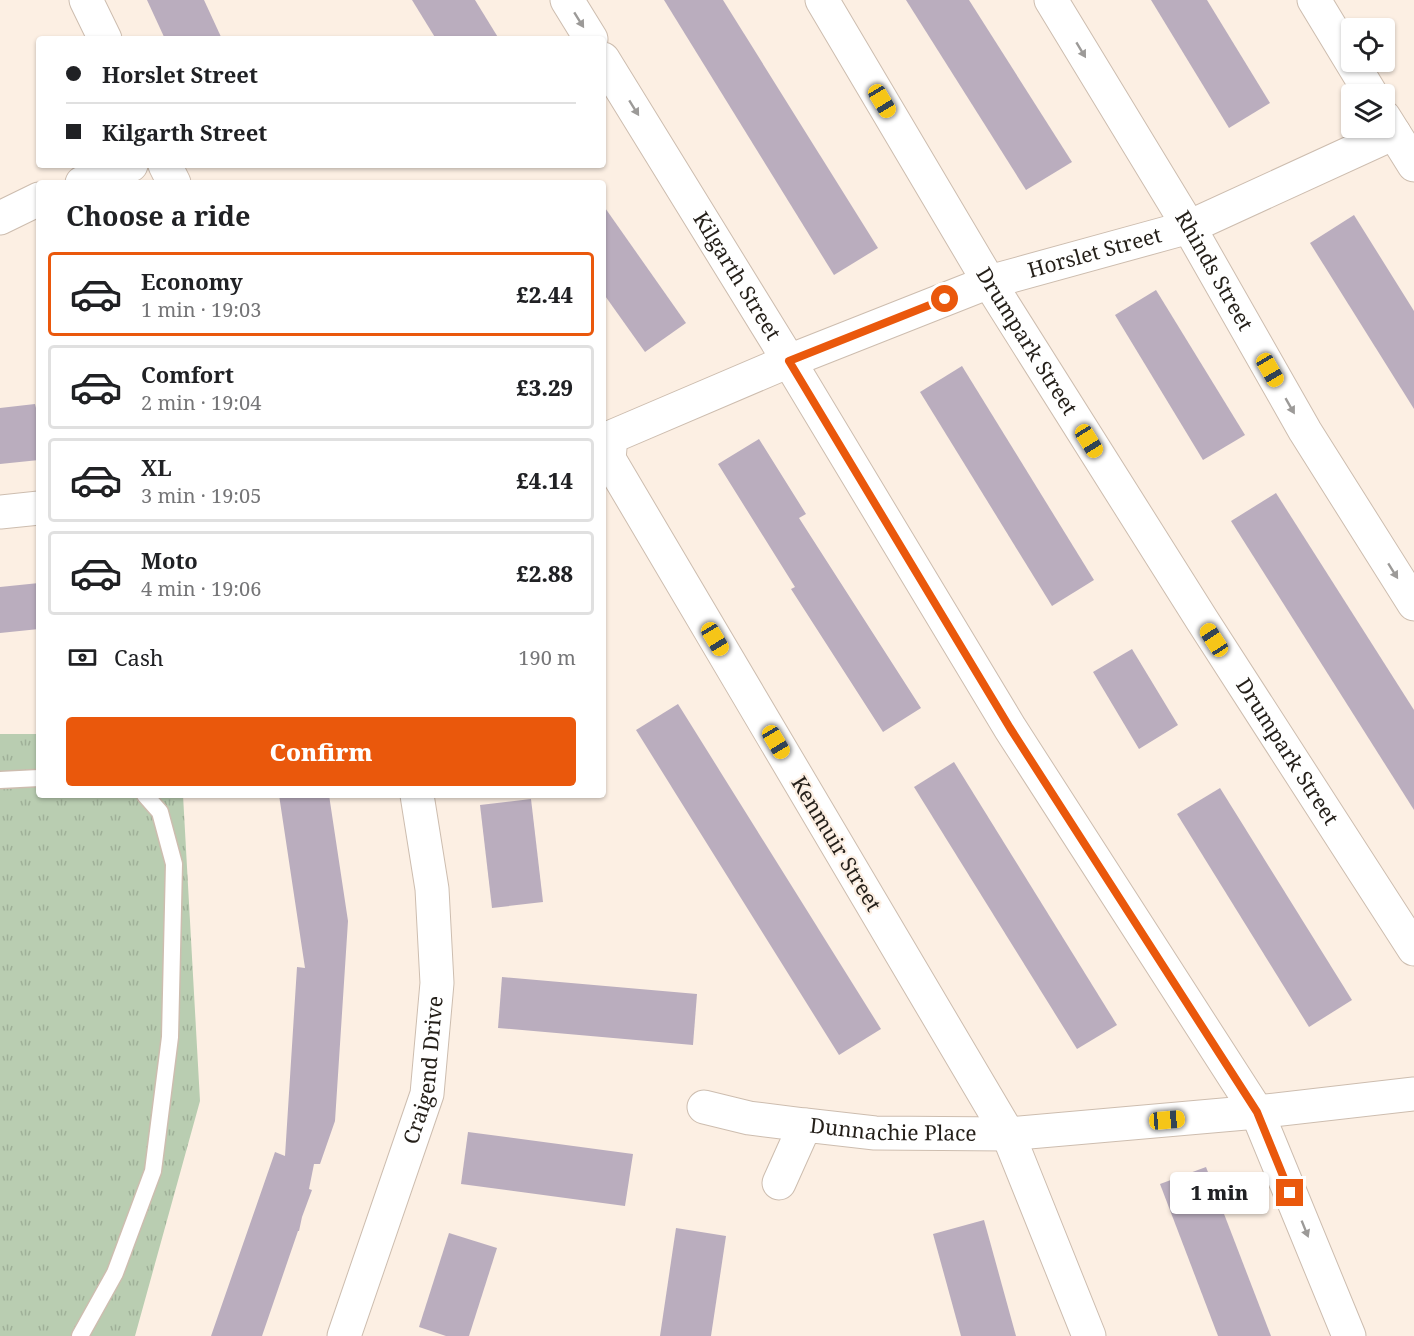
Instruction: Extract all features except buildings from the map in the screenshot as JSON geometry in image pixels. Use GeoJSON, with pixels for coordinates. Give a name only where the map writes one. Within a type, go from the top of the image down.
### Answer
{"type":"FeatureCollection","features":[{"type":"Feature","properties":{"kind":"street"},"geometry":{"type":"LineString","coordinates":[[86,0],[104,36]]}},
{"type":"Feature","properties":{"kind":"street"},"geometry":{"type":"LineString","coordinates":[[567,0],[589,36]]}},
{"type":"Feature","properties":{"kind":"street","name":"Drumpark Street"},"geometry":{"type":"LineString","coordinates":[[822,0],[989,282],[1202,620],[1414,949]]}},
{"type":"Feature","properties":{"kind":"street","name":"Rhinds Street"},"geometry":{"type":"LineString","coordinates":[[1051,0],[1188,227],[1305,431],[1414,604]]}},
{"type":"Feature","properties":{"kind":"street"},"geometry":{"type":"LineString","coordinates":[[1314,0],[1365,84]]}},
{"type":"Feature","properties":{"kind":"street","name":"Kilgarth Street"},"geometry":{"type":"LineString","coordinates":[[606,64],[789,361],[1010,728],[1257,1112],[1349,1336]]}},
{"type":"Feature","properties":{"kind":"street"},"geometry":{"type":"LineString","coordinates":[[1395,135],[1414,165]]}},
{"type":"Feature","properties":{"kind":"street","name":"Horslet Street"},"geometry":{"type":"LineString","coordinates":[[789,361],[989,282],[1188,227],[1363,138]]}},
{"type":"Feature","properties":{"kind":"street"},"geometry":{"type":"LineString","coordinates":[[90,180],[123,168]]}},
{"type":"Feature","properties":{"kind":"street"},"geometry":{"type":"LineString","coordinates":[[0,218],[36,200]]}},
{"type":"Feature","properties":{"kind":"street","name":"Kenmuir Street"},"geometry":{"type":"LineString","coordinates":[[789,361],[611,437],[609,459],[1008,1134],[1089,1336]]}},
{"type":"Feature","properties":{"kind":"street"},"geometry":{"type":"LineString","coordinates":[[0,512],[36,508]]}},
{"type":"Feature","properties":{"kind":"street","name":"Craigend Drive"},"geometry":{"type":"LineString","coordinates":[[344,1336],[427,1094],[437,983],[432,889],[417,798]]}},
{"type":"Feature","properties":{"kind":"street","name":"Dunnachie Place"},"geometry":{"type":"LineString","coordinates":[[779,1184],[805,1125],[875,1133],[1008,1134],[1257,1112],[1414,1094]]}},
{"type":"Feature","properties":{"kind":"street"},"geometry":{"type":"LineString","coordinates":[[704,1107],[749,1118],[805,1125]]}},
{"type":"Feature","properties":{"kind":"lane"},"geometry":{"type":"LineString","coordinates":[[0,780],[36,778]]}},
{"type":"Feature","properties":{"kind":"lane"},"geometry":{"type":"LineString","coordinates":[[80,1336],[115,1273],[153,1171],[170,1037],[174,864],[160,812],[148,798]]}},
{"type":"Feature","properties":{"kind":"green space"},"geometry":{"type":"Polygon","coordinates":[[[0,734],[36,734],[36,798],[183,798],[200,1101],[135,1336],[0,1336],[0,734]]]}},
{"type":"Feature","properties":{"kind":"route"},"geometry":{"type":"LineString","coordinates":[[945,299],[789,361],[1010,728],[1257,1112],[1290,1193]]}}]}
